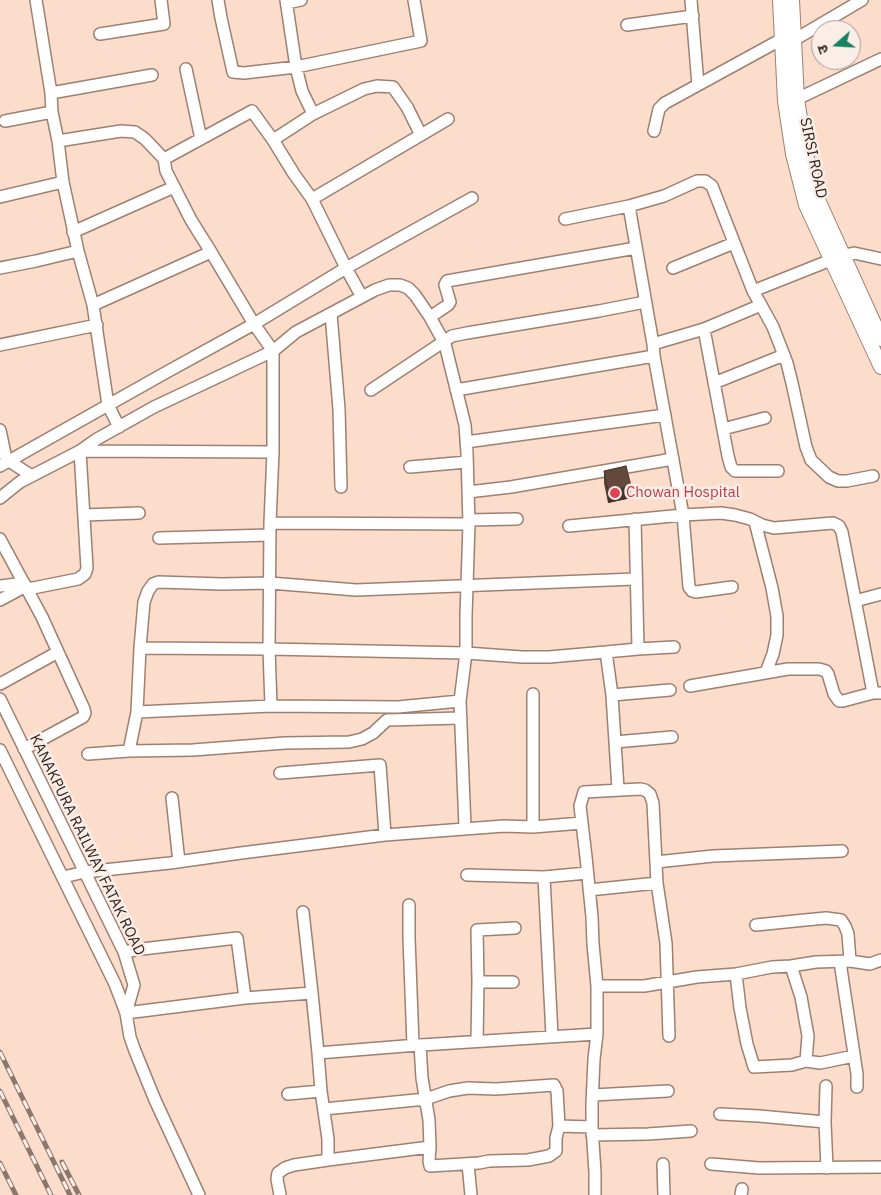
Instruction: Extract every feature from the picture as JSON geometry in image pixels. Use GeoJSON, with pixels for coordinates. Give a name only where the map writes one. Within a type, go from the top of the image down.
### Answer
{"type":"FeatureCollection","features":[{"type":"Feature","properties":{"kind":"main road","name":"SIRSI ROAD"},"geometry":{"type":"LineString","coordinates":[[780,0],[806,150],[818,200],[837,258],[881,367]]}},
{"type":"Feature","properties":{"kind":"main road","name":"SIRSI ROAD"},"geometry":{"type":"LineString","coordinates":[[792,0],[785,101],[793,154],[806,205],[881,339]]}},
{"type":"Feature","properties":{"kind":"street"},"geometry":{"type":"LineString","coordinates":[[36,0],[63,182],[78,251],[93,305],[108,405],[118,427]]}},
{"type":"Feature","properties":{"kind":"street"},"geometry":{"type":"LineString","coordinates":[[100,34],[164,24],[161,0]]}},
{"type":"Feature","properties":{"kind":"street"},"geometry":{"type":"LineString","coordinates":[[218,0],[233,72],[244,73],[296,66],[421,42],[414,0]]}},
{"type":"Feature","properties":{"kind":"street"},"geometry":{"type":"LineString","coordinates":[[301,0],[286,1],[296,66],[302,91],[313,114]]}},
{"type":"Feature","properties":{"kind":"street"},"geometry":{"type":"LineString","coordinates":[[691,0],[698,85]]}},
{"type":"Feature","properties":{"kind":"street"},"geometry":{"type":"LineString","coordinates":[[654,131],[659,109],[665,103],[862,0]]}},
{"type":"Feature","properties":{"kind":"street"},"geometry":{"type":"LineString","coordinates":[[627,25],[692,16]]}},
{"type":"Feature","properties":{"kind":"street"},"geometry":{"type":"LineString","coordinates":[[798,99],[881,59]]}},
{"type":"Feature","properties":{"kind":"street"},"geometry":{"type":"LineString","coordinates":[[186,69],[201,139]]}},
{"type":"Feature","properties":{"kind":"street"},"geometry":{"type":"LineString","coordinates":[[51,93],[152,76]]}},
{"type":"Feature","properties":{"kind":"street"},"geometry":{"type":"LineString","coordinates":[[273,140],[313,114],[364,89],[377,86],[393,87],[407,107],[421,135]]}},
{"type":"Feature","properties":{"kind":"street"},"geometry":{"type":"LineString","coordinates":[[164,159],[252,111],[312,199],[362,297]]}},
{"type":"Feature","properties":{"kind":"street"},"geometry":{"type":"LineString","coordinates":[[6,121],[52,112]]}},
{"type":"Feature","properties":{"kind":"street"},"geometry":{"type":"LineString","coordinates":[[312,199],[448,119]]}},
{"type":"Feature","properties":{"kind":"street"},"geometry":{"type":"LineString","coordinates":[[58,141],[122,131],[135,132],[145,139],[164,159],[166,171],[191,220],[254,324],[273,351],[269,649],[271,706]]}},
{"type":"Feature","properties":{"kind":"street"},"geometry":{"type":"LineString","coordinates":[[565,219],[629,206],[664,196],[697,181],[705,181],[712,186],[753,292],[773,327],[784,355],[810,460],[829,477],[838,481],[873,476]]}},
{"type":"Feature","properties":{"kind":"street"},"geometry":{"type":"LineString","coordinates":[[0,197],[63,182]]}},
{"type":"Feature","properties":{"kind":"street"},"geometry":{"type":"LineString","coordinates":[[74,232],[174,187]]}},
{"type":"Feature","properties":{"kind":"street"},"geometry":{"type":"LineString","coordinates":[[4,463],[254,324],[346,268],[472,198]]}},
{"type":"Feature","properties":{"kind":"street"},"geometry":{"type":"LineString","coordinates":[[629,206],[683,514],[689,587],[692,591],[696,592],[732,587]]}},
{"type":"Feature","properties":{"kind":"street"},"geometry":{"type":"LineString","coordinates":[[673,268],[734,243]]}},
{"type":"Feature","properties":{"kind":"street"},"geometry":{"type":"LineString","coordinates":[[430,317],[450,302],[445,285],[447,281],[636,248]]}},
{"type":"Feature","properties":{"kind":"street"},"geometry":{"type":"LineString","coordinates":[[0,268],[78,251]]}},
{"type":"Feature","properties":{"kind":"street"},"geometry":{"type":"LineString","coordinates":[[93,305],[211,252]]}},
{"type":"Feature","properties":{"kind":"street"},"geometry":{"type":"LineString","coordinates":[[753,292],[854,253],[881,259]]}},
{"type":"Feature","properties":{"kind":"street"},"geometry":{"type":"LineString","coordinates":[[0,498],[20,482],[80,451],[97,439],[154,407],[273,351],[296,332],[375,290],[389,285],[400,285],[408,288],[430,317],[444,342],[465,425],[469,522],[468,586],[466,654],[460,701],[465,828]]}},
{"type":"Feature","properties":{"kind":"street"},"geometry":{"type":"LineString","coordinates":[[371,390],[452,336],[645,302]]}},
{"type":"Feature","properties":{"kind":"street"},"geometry":{"type":"LineString","coordinates":[[456,390],[654,350],[761,305]]}},
{"type":"Feature","properties":{"kind":"street"},"geometry":{"type":"LineString","coordinates":[[331,314],[339,410],[341,487]]}},
{"type":"Feature","properties":{"kind":"street"},"geometry":{"type":"LineString","coordinates":[[0,345],[97,325]]}},
{"type":"Feature","properties":{"kind":"street"},"geometry":{"type":"LineString","coordinates":[[704,329],[729,462],[735,471],[778,471]]}},
{"type":"Feature","properties":{"kind":"street"},"geometry":{"type":"LineString","coordinates":[[714,383],[784,355]]}},
{"type":"Feature","properties":{"kind":"street"},"geometry":{"type":"LineString","coordinates":[[466,442],[665,415]]}},
{"type":"Feature","properties":{"kind":"street"},"geometry":{"type":"LineString","coordinates":[[723,429],[764,418]]}},
{"type":"Feature","properties":{"kind":"street"},"geometry":{"type":"LineString","coordinates":[[0,430],[6,459],[4,463]]}},
{"type":"Feature","properties":{"kind":"street"},"geometry":{"type":"LineString","coordinates":[[80,451],[273,452]]}},
{"type":"Feature","properties":{"kind":"street"},"geometry":{"type":"LineString","coordinates":[[0,586],[26,586],[78,579],[85,574],[87,568],[80,451]]}},
{"type":"Feature","properties":{"kind":"street"},"geometry":{"type":"LineString","coordinates":[[468,492],[511,487],[673,459]]}},
{"type":"Feature","properties":{"kind":"street"},"geometry":{"type":"LineString","coordinates":[[410,467],[467,462]]}},
{"type":"Feature","properties":{"kind":"street"},"geometry":{"type":"LineString","coordinates":[[4,463],[32,476]]}},
{"type":"Feature","properties":{"kind":"street"},"geometry":{"type":"LineString","coordinates":[[84,515],[139,513]]}},
{"type":"Feature","properties":{"kind":"street"},"geometry":{"type":"LineString","coordinates":[[569,526],[683,514],[721,513],[735,515],[774,528],[833,523],[839,526],[842,532],[855,601],[877,693],[839,701],[834,694],[828,674],[819,668],[766,672],[690,686]]}},
{"type":"Feature","properties":{"kind":"street"},"geometry":{"type":"LineString","coordinates":[[270,523],[469,522],[517,519]]}},
{"type":"Feature","properties":{"kind":"street"},"geometry":{"type":"LineString","coordinates":[[635,519],[638,649]]}},
{"type":"Feature","properties":{"kind":"street"},"geometry":{"type":"LineString","coordinates":[[755,522],[772,588],[777,616],[777,635],[773,654],[766,672]]}},
{"type":"Feature","properties":{"kind":"street"},"geometry":{"type":"LineString","coordinates":[[159,538],[270,535]]}},
{"type":"Feature","properties":{"kind":"street"},"geometry":{"type":"LineString","coordinates":[[0,539],[26,586],[84,709],[83,717],[24,749]]}},
{"type":"Feature","properties":{"kind":"street"},"geometry":{"type":"LineString","coordinates":[[129,751],[137,712],[144,602],[148,591],[153,584],[158,582],[270,584],[356,590],[636,579]]}},
{"type":"Feature","properties":{"kind":"street"},"geometry":{"type":"LineString","coordinates":[[0,600],[26,586]]}},
{"type":"Feature","properties":{"kind":"street"},"geometry":{"type":"LineString","coordinates":[[855,601],[881,594]]}},
{"type":"Feature","properties":{"kind":"street"},"geometry":{"type":"LineString","coordinates":[[140,648],[269,649],[549,657],[674,647]]}},
{"type":"Feature","properties":{"kind":"street"},"geometry":{"type":"LineString","coordinates":[[0,684],[58,652]]}},
{"type":"Feature","properties":{"kind":"street"},"geometry":{"type":"LineString","coordinates":[[606,652],[612,695],[618,789]]}},
{"type":"Feature","properties":{"kind":"street"},"geometry":{"type":"LineString","coordinates":[[612,695],[670,690]]}},
{"type":"Feature","properties":{"kind":"street"},"geometry":{"type":"LineString","coordinates":[[533,694],[533,827]]}},
{"type":"Feature","properties":{"kind":"street","name":"KANAKPURA RAILWAY FATAK ROAD"},"geometry":{"type":"LineString","coordinates":[[0,699],[124,952],[134,985],[126,1013]]}},
{"type":"Feature","properties":{"kind":"street"},"geometry":{"type":"LineString","coordinates":[[137,712],[271,706],[398,706],[460,701]]}},
{"type":"Feature","properties":{"kind":"street"},"geometry":{"type":"LineString","coordinates":[[88,754],[193,750],[285,743],[349,742],[362,739],[373,733],[387,720],[461,718]]}},
{"type":"Feature","properties":{"kind":"street"},"geometry":{"type":"LineString","coordinates":[[615,742],[672,737]]}},
{"type":"Feature","properties":{"kind":"street"},"geometry":{"type":"LineString","coordinates":[[0,750],[115,984],[126,1013],[130,1037],[135,1051],[155,1100],[199,1195]]}},
{"type":"Feature","properties":{"kind":"street"},"geometry":{"type":"LineString","coordinates":[[280,774],[380,765],[385,835]]}},
{"type":"Feature","properties":{"kind":"street"},"geometry":{"type":"LineString","coordinates":[[595,1195],[592,1104],[597,1034],[596,986],[589,890],[580,806],[584,792],[640,789],[650,794],[657,883],[666,943],[669,1036]]}},
{"type":"Feature","properties":{"kind":"street"},"geometry":{"type":"LineString","coordinates":[[172,798],[179,862]]}},
{"type":"Feature","properties":{"kind":"street"},"geometry":{"type":"LineString","coordinates":[[63,877],[85,872],[179,862],[385,835],[465,828],[533,827],[582,823]]}},
{"type":"Feature","properties":{"kind":"street"},"geometry":{"type":"LineString","coordinates":[[656,862],[713,856],[842,851]]}},
{"type":"Feature","properties":{"kind":"street"},"geometry":{"type":"LineString","coordinates":[[467,876],[544,877],[587,873]]}},
{"type":"Feature","properties":{"kind":"street"},"geometry":{"type":"LineString","coordinates":[[544,877],[552,1036]]}},
{"type":"Feature","properties":{"kind":"street"},"geometry":{"type":"LineString","coordinates":[[589,890],[657,883]]}},
{"type":"Feature","properties":{"kind":"street"},"geometry":{"type":"LineString","coordinates":[[324,1108],[426,1099],[449,1091],[468,1088],[496,1089],[554,1085],[557,1092],[559,1126],[556,1138],[556,1151],[549,1156],[528,1160],[430,1166],[429,1120],[426,1099],[416,1045],[409,938],[409,905]]}},
{"type":"Feature","properties":{"kind":"street"},"geometry":{"type":"LineString","coordinates":[[303,912],[321,1091],[328,1139],[328,1160]]}},
{"type":"Feature","properties":{"kind":"street"},"geometry":{"type":"LineString","coordinates":[[756,925],[826,918],[841,920],[845,926],[848,934],[845,961],[857,1087]]}},
{"type":"Feature","properties":{"kind":"street"},"geometry":{"type":"LineString","coordinates":[[477,1042],[477,930],[515,928]]}},
{"type":"Feature","properties":{"kind":"street"},"geometry":{"type":"LineString","coordinates":[[124,952],[237,938],[245,998]]}},
{"type":"Feature","properties":{"kind":"street"},"geometry":{"type":"LineString","coordinates":[[596,986],[644,986],[696,977],[736,974],[772,967],[816,962],[845,961],[870,964],[881,960]]}},
{"type":"Feature","properties":{"kind":"street"},"geometry":{"type":"LineString","coordinates":[[791,966],[801,997],[808,1036],[806,1061]]}},
{"type":"Feature","properties":{"kind":"street"},"geometry":{"type":"LineString","coordinates":[[736,974],[740,1008],[747,1044],[754,1067],[792,1065],[806,1061],[820,1063],[854,1056]]}},
{"type":"Feature","properties":{"kind":"street"},"geometry":{"type":"LineString","coordinates":[[478,982],[513,982]]}},
{"type":"Feature","properties":{"kind":"street"},"geometry":{"type":"LineString","coordinates":[[126,1013],[245,998],[312,993]]}},
{"type":"Feature","properties":{"kind":"street"},"geometry":{"type":"LineString","coordinates":[[318,1053],[597,1034]]}},
{"type":"Feature","properties":{"kind":"street"},"geometry":{"type":"LineString","coordinates":[[826,1086],[827,1168]]}},
{"type":"Feature","properties":{"kind":"street"},"geometry":{"type":"LineString","coordinates":[[288,1094],[321,1091]]}},
{"type":"Feature","properties":{"kind":"street"},"geometry":{"type":"LineString","coordinates":[[593,1095],[668,1091]]}},
{"type":"Feature","properties":{"kind":"street"},"geometry":{"type":"LineString","coordinates":[[720,1114],[825,1122]]}},
{"type":"Feature","properties":{"kind":"street"},"geometry":{"type":"LineString","coordinates":[[559,1126],[592,1131],[648,1134],[691,1131]]}},
{"type":"Feature","properties":{"kind":"street"},"geometry":{"type":"LineString","coordinates":[[280,1195],[278,1173],[294,1165],[430,1146]]}},
{"type":"Feature","properties":{"kind":"street"},"geometry":{"type":"LineString","coordinates":[[468,1164],[469,1195]]}},
{"type":"Feature","properties":{"kind":"street"},"geometry":{"type":"LineString","coordinates":[[663,1164],[664,1195]]}},
{"type":"Feature","properties":{"kind":"street"},"geometry":{"type":"LineString","coordinates":[[711,1164],[759,1168],[881,1166]]}},
{"type":"Feature","properties":{"kind":"building"},"geometry":{"type":"Polygon","coordinates":[[[626,466],[631,486],[608,491],[604,471],[626,466]]]}},
{"type":"Feature","properties":{"kind":"railway"},"geometry":{"type":"LineString","coordinates":[[0,1052],[70,1195]]}},
{"type":"Feature","properties":{"kind":"railway"},"geometry":{"type":"LineString","coordinates":[[0,1091],[51,1195]]}},
{"type":"Feature","properties":{"kind":"railway"},"geometry":{"type":"LineString","coordinates":[[62,1162],[79,1195]]}},
{"type":"Feature","properties":{"kind":"railway"},"geometry":{"type":"LineString","coordinates":[[0,1163],[16,1195]]}},
{"type":"Feature","properties":{"kind":"place","name":"Chowan Hospital"},"geometry":{"type":"Point","coordinates":[615,493]}}]}
